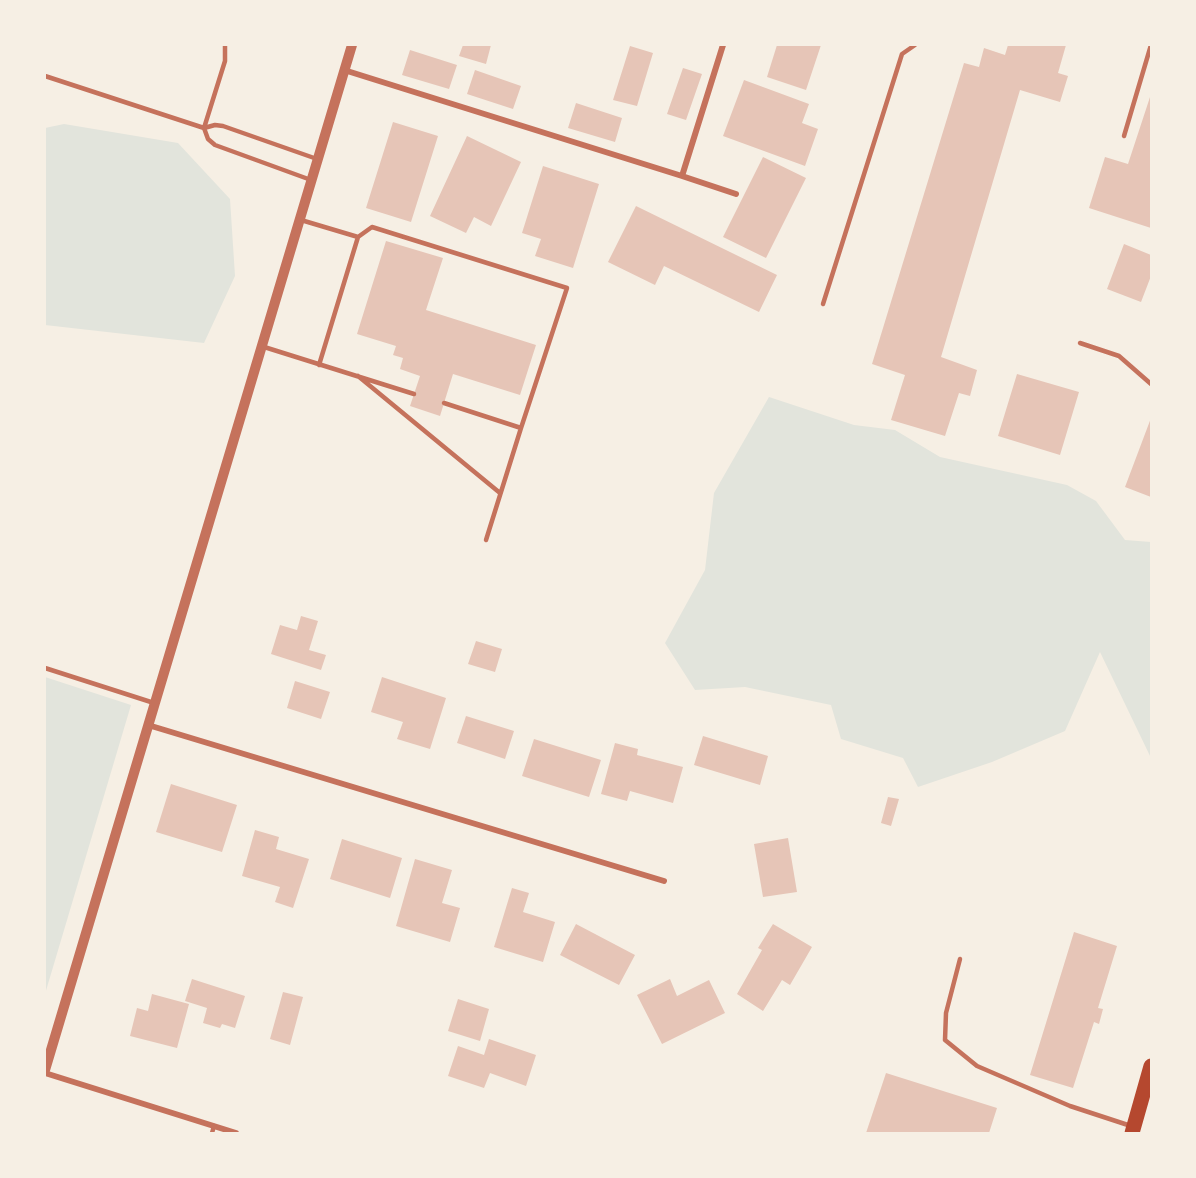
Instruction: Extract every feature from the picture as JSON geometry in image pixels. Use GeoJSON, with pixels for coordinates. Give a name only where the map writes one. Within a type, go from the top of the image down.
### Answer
{"type":"FeatureCollection","features":[{"type":"Feature","properties":{"kind":"main road"},"geometry":{"type":"LineString","coordinates":[[1133,1130],[1151,1066]]}},
{"type":"Feature","properties":{"kind":"street"},"geometry":{"type":"LineString","coordinates":[[236,1133],[213,1130],[45,1072],[352,45]]}},
{"type":"Feature","properties":{"kind":"street"},"geometry":{"type":"LineString","coordinates":[[682,176],[723,45]]}},
{"type":"Feature","properties":{"kind":"street"},"geometry":{"type":"LineString","coordinates":[[344,70],[736,194]]}},
{"type":"Feature","properties":{"kind":"street"},"geometry":{"type":"LineString","coordinates":[[148,725],[664,881]]}},
{"type":"Feature","properties":{"kind":"lane"},"geometry":{"type":"LineString","coordinates":[[225,45],[225,61],[204,128],[208,139],[215,145],[311,180]]}},
{"type":"Feature","properties":{"kind":"lane"},"geometry":{"type":"LineString","coordinates":[[823,304],[902,54],[915,45]]}},
{"type":"Feature","properties":{"kind":"lane"},"geometry":{"type":"LineString","coordinates":[[1124,136],[1151,45]]}},
{"type":"Feature","properties":{"kind":"lane"},"geometry":{"type":"LineString","coordinates":[[45,76],[204,128],[215,125],[223,126],[317,159]]}},
{"type":"Feature","properties":{"kind":"lane"},"geometry":{"type":"LineString","coordinates":[[299,220],[358,237]]}},
{"type":"Feature","properties":{"kind":"lane"},"geometry":{"type":"LineString","coordinates":[[320,364],[358,237],[372,227],[567,288],[486,540]]}},
{"type":"Feature","properties":{"kind":"lane"},"geometry":{"type":"LineString","coordinates":[[1080,344],[1119,356],[1131,364],[1151,384]]}},
{"type":"Feature","properties":{"kind":"lane"},"geometry":{"type":"LineString","coordinates":[[261,346],[414,394]]}},
{"type":"Feature","properties":{"kind":"lane"},"geometry":{"type":"LineString","coordinates":[[358,376],[500,493]]}},
{"type":"Feature","properties":{"kind":"lane"},"geometry":{"type":"LineString","coordinates":[[444,403],[521,428]]}},
{"type":"Feature","properties":{"kind":"lane"},"geometry":{"type":"LineString","coordinates":[[45,668],[154,703]]}},
{"type":"Feature","properties":{"kind":"lane"},"geometry":{"type":"LineString","coordinates":[[960,959],[946,1013],[945,1040],[977,1066],[1133,1130]]}},
{"type":"Feature","properties":{"kind":"shaded area"},"geometry":{"type":"Polygon","coordinates":[[[64,124],[178,143],[230,199],[235,276],[204,343],[45,325],[45,128],[64,124]]]}},
{"type":"Feature","properties":{"kind":"shaded area"},"geometry":{"type":"Polygon","coordinates":[[[769,397],[854,425],[895,430],[940,457],[1067,485],[1096,501],[1125,540],[1151,542],[1151,758],[1100,652],[1065,731],[992,762],[918,787],[903,758],[841,739],[831,705],[745,687],[695,690],[665,643],[705,570],[714,493],[769,397]]]}},
{"type":"Feature","properties":{"kind":"shaded area"},"geometry":{"type":"Polygon","coordinates":[[[45,677],[131,705],[45,994],[45,677]]]}},
{"type":"Feature","properties":{"kind":"building"},"geometry":{"type":"Polygon","coordinates":[[[463,45],[491,45],[486,64],[459,56],[463,45]]]}},
{"type":"Feature","properties":{"kind":"building"},"geometry":{"type":"Polygon","coordinates":[[[777,45],[821,45],[806,90],[767,77],[777,45]]]}},
{"type":"Feature","properties":{"kind":"building"},"geometry":{"type":"Polygon","coordinates":[[[1008,45],[1066,45],[1058,73],[1068,76],[1060,102],[1020,90],[941,357],[977,370],[970,396],[959,393],[945,436],[891,420],[905,375],[872,364],[964,63],[979,67],[984,48],[1005,55],[1008,45]]]}},
{"type":"Feature","properties":{"kind":"building"},"geometry":{"type":"Polygon","coordinates":[[[630,46],[653,53],[637,106],[613,100],[630,46]]]}},
{"type":"Feature","properties":{"kind":"building"},"geometry":{"type":"Polygon","coordinates":[[[410,50],[457,65],[449,89],[402,75],[410,50]]]}},
{"type":"Feature","properties":{"kind":"building"},"geometry":{"type":"Polygon","coordinates":[[[683,68],[702,74],[686,120],[667,114],[683,68]]]}},
{"type":"Feature","properties":{"kind":"building"},"geometry":{"type":"Polygon","coordinates":[[[475,70],[521,86],[513,109],[467,94],[475,70]]]}},
{"type":"Feature","properties":{"kind":"building"},"geometry":{"type":"Polygon","coordinates":[[[744,80],[809,104],[802,123],[818,129],[805,166],[723,136],[744,80]]]}},
{"type":"Feature","properties":{"kind":"building"},"geometry":{"type":"Polygon","coordinates":[[[1151,94],[1151,228],[1089,208],[1105,157],[1128,164],[1151,94]]]}},
{"type":"Feature","properties":{"kind":"building"},"geometry":{"type":"Polygon","coordinates":[[[576,103],[622,118],[615,142],[568,128],[576,103]]]}},
{"type":"Feature","properties":{"kind":"building"},"geometry":{"type":"Polygon","coordinates":[[[393,122],[438,136],[411,222],[366,208],[393,122]]]}},
{"type":"Feature","properties":{"kind":"building"},"geometry":{"type":"Polygon","coordinates":[[[467,136],[521,162],[491,226],[474,217],[466,233],[430,216],[467,136]]]}},
{"type":"Feature","properties":{"kind":"building"},"geometry":{"type":"Polygon","coordinates":[[[763,157],[806,178],[766,258],[723,237],[763,157]]]}},
{"type":"Feature","properties":{"kind":"building"},"geometry":{"type":"Polygon","coordinates":[[[543,166],[599,184],[573,268],[535,256],[541,239],[522,233],[543,166]]]}},
{"type":"Feature","properties":{"kind":"building"},"geometry":{"type":"Polygon","coordinates":[[[636,206],[777,275],[759,312],[664,266],[655,285],[608,262],[636,206]]]}},
{"type":"Feature","properties":{"kind":"building"},"geometry":{"type":"Polygon","coordinates":[[[386,241],[443,258],[426,310],[536,345],[520,395],[453,374],[440,416],[410,406],[420,376],[400,369],[403,358],[393,355],[396,346],[357,334],[386,241]]]}},
{"type":"Feature","properties":{"kind":"building"},"geometry":{"type":"Polygon","coordinates":[[[1124,244],[1151,255],[1151,276],[1141,302],[1107,289],[1124,244]]]}},
{"type":"Feature","properties":{"kind":"building"},"geometry":{"type":"Polygon","coordinates":[[[1017,374],[1079,392],[1060,455],[998,436],[1017,374]]]}},
{"type":"Feature","properties":{"kind":"building"},"geometry":{"type":"Polygon","coordinates":[[[1151,418],[1151,497],[1125,487],[1151,418]]]}},
{"type":"Feature","properties":{"kind":"building"},"geometry":{"type":"Polygon","coordinates":[[[301,616],[318,621],[309,650],[326,655],[321,670],[271,654],[280,625],[297,630],[301,616]]]}},
{"type":"Feature","properties":{"kind":"building"},"geometry":{"type":"Polygon","coordinates":[[[476,641],[502,649],[495,672],[468,664],[476,641]]]}},
{"type":"Feature","properties":{"kind":"building"},"geometry":{"type":"Polygon","coordinates":[[[382,677],[446,698],[430,749],[397,739],[403,722],[371,712],[382,677]]]}},
{"type":"Feature","properties":{"kind":"building"},"geometry":{"type":"Polygon","coordinates":[[[295,681],[330,692],[321,719],[287,708],[295,681]]]}},
{"type":"Feature","properties":{"kind":"building"},"geometry":{"type":"Polygon","coordinates":[[[466,716],[514,731],[505,759],[457,743],[466,716]]]}},
{"type":"Feature","properties":{"kind":"building"},"geometry":{"type":"Polygon","coordinates":[[[703,736],[768,756],[760,785],[694,765],[703,736]]]}},
{"type":"Feature","properties":{"kind":"building"},"geometry":{"type":"Polygon","coordinates":[[[534,739],[601,760],[589,797],[522,776],[534,739]]]}},
{"type":"Feature","properties":{"kind":"building"},"geometry":{"type":"Polygon","coordinates":[[[615,743],[638,749],[637,755],[683,767],[673,803],[630,791],[627,801],[601,794],[615,743]]]}},
{"type":"Feature","properties":{"kind":"building"},"geometry":{"type":"Polygon","coordinates":[[[171,784],[237,805],[222,852],[156,832],[171,784]]]}},
{"type":"Feature","properties":{"kind":"building"},"geometry":{"type":"Polygon","coordinates":[[[888,797],[899,799],[891,826],[881,823],[888,797]]]}},
{"type":"Feature","properties":{"kind":"building"},"geometry":{"type":"Polygon","coordinates":[[[255,830],[279,837],[276,849],[309,859],[293,908],[275,902],[280,887],[242,876],[255,830]]]}},
{"type":"Feature","properties":{"kind":"building"},"geometry":{"type":"Polygon","coordinates":[[[788,838],[797,892],[763,897],[754,844],[788,838]]]}},
{"type":"Feature","properties":{"kind":"building"},"geometry":{"type":"Polygon","coordinates":[[[342,839],[402,858],[390,898],[330,879],[342,839]]]}},
{"type":"Feature","properties":{"kind":"building"},"geometry":{"type":"Polygon","coordinates":[[[415,859],[452,870],[442,903],[460,908],[450,942],[396,926],[415,859]]]}},
{"type":"Feature","properties":{"kind":"building"},"geometry":{"type":"Polygon","coordinates":[[[512,888],[529,893],[523,912],[555,922],[543,962],[494,947],[512,888]]]}},
{"type":"Feature","properties":{"kind":"building"},"geometry":{"type":"Polygon","coordinates":[[[576,924],[635,955],[619,985],[560,955],[576,924]]]}},
{"type":"Feature","properties":{"kind":"building"},"geometry":{"type":"Polygon","coordinates":[[[773,924],[812,947],[790,985],[782,980],[763,1011],[737,994],[762,950],[758,948],[773,924]]]}},
{"type":"Feature","properties":{"kind":"building"},"geometry":{"type":"Polygon","coordinates":[[[1074,932],[1117,946],[1098,1008],[1103,1009],[1099,1024],[1094,1022],[1073,1088],[1030,1075],[1074,932]]]}},
{"type":"Feature","properties":{"kind":"building"},"geometry":{"type":"Polygon","coordinates":[[[192,979],[245,996],[235,1028],[222,1024],[220,1028],[203,1023],[207,1008],[185,1001],[192,979]]]}},
{"type":"Feature","properties":{"kind":"building"},"geometry":{"type":"Polygon","coordinates":[[[670,979],[677,996],[709,980],[725,1013],[662,1044],[637,995],[670,979]]]}},
{"type":"Feature","properties":{"kind":"building"},"geometry":{"type":"Polygon","coordinates":[[[283,992],[303,997],[290,1045],[270,1039],[283,992]]]}},
{"type":"Feature","properties":{"kind":"building"},"geometry":{"type":"Polygon","coordinates":[[[152,994],[189,1004],[177,1048],[130,1036],[137,1008],[148,1011],[152,994]]]}},
{"type":"Feature","properties":{"kind":"building"},"geometry":{"type":"Polygon","coordinates":[[[458,999],[489,1009],[480,1041],[448,1031],[458,999]]]}},
{"type":"Feature","properties":{"kind":"building"},"geometry":{"type":"Polygon","coordinates":[[[489,1039],[536,1055],[526,1086],[490,1073],[484,1088],[448,1076],[458,1046],[484,1055],[489,1039]]]}},
{"type":"Feature","properties":{"kind":"building"},"geometry":{"type":"Polygon","coordinates":[[[886,1073],[997,1108],[989,1133],[866,1133],[886,1073]]]}}]}
